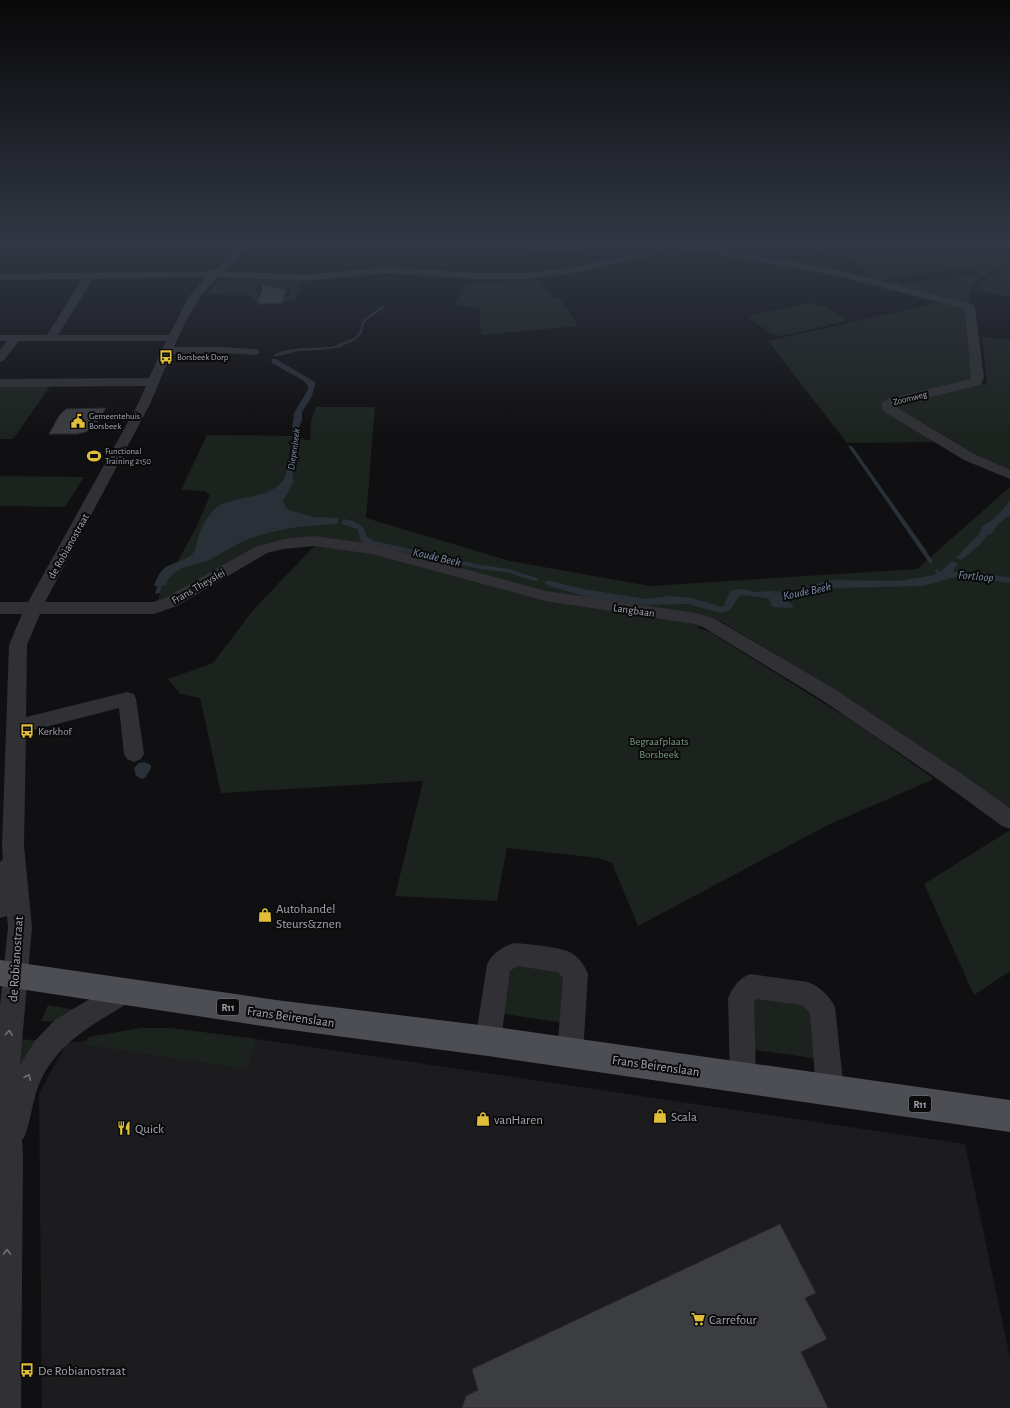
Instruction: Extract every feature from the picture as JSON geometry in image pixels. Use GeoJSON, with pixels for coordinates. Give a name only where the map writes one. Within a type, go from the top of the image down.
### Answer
{"type":"FeatureCollection","features":[{"type":"Feature","properties":{"kind":"main road","name":"Frans Beirenslaan"},"geometry":{"type":"LineString","coordinates":[[7,975],[276,1014],[488,1041],[1010,1116]]}},
{"type":"Feature","properties":{"kind":"street"},"geometry":{"type":"LineString","coordinates":[[50,338],[69,308]]}},
{"type":"Feature","properties":{"kind":"street","name":"de Robianostraat"},"geometry":{"type":"LineString","coordinates":[[4,1408],[9,1155],[4,1098],[7,975],[20,927],[13,846],[18,645],[34,607],[144,404],[171,338],[188,308]]}},
{"type":"Feature","properties":{"kind":"street","name":"Zoomweg"},"geometry":{"type":"LineString","coordinates":[[970,308],[978,378],[976,382],[887,404],[888,408],[969,457],[1010,475]]}},
{"type":"Feature","properties":{"kind":"street"},"geometry":{"type":"LineString","coordinates":[[0,338],[171,338]]}},
{"type":"Feature","properties":{"kind":"street"},"geometry":{"type":"LineString","coordinates":[[0,358],[16,338]]}},
{"type":"Feature","properties":{"kind":"street"},"geometry":{"type":"LineString","coordinates":[[166,350],[224,350],[254,352]]}},
{"type":"Feature","properties":{"kind":"street"},"geometry":{"type":"LineString","coordinates":[[0,383],[152,382]]}},
{"type":"Feature","properties":{"kind":"street","name":"Langbaan"},"geometry":{"type":"LineString","coordinates":[[284,544],[314,541],[373,549],[546,596],[703,620],[716,626],[829,695],[946,774],[1010,820]]}},
{"type":"Feature","properties":{"kind":"street","name":"Frans Theyslei"},"geometry":{"type":"LineString","coordinates":[[0,608],[147,608],[164,605],[257,552],[284,544]]}},
{"type":"Feature","properties":{"kind":"street"},"geometry":{"type":"LineString","coordinates":[[16,727],[127,699],[134,754]]}},
{"type":"Feature","properties":{"kind":"street","name":"de Robianostraat"},"geometry":{"type":"LineString","coordinates":[[0,908],[13,846]]}},
{"type":"Feature","properties":{"kind":"street"},"geometry":{"type":"LineString","coordinates":[[488,1041],[499,964],[514,954],[564,961],[576,974],[570,1053]]}},
{"type":"Feature","properties":{"kind":"street"},"geometry":{"type":"LineString","coordinates":[[743,1078],[741,998],[750,986],[808,994],[822,1007],[830,1090]]}},
{"type":"Feature","properties":{"kind":"street"},"geometry":{"type":"LineString","coordinates":[[9,1155],[18,1104],[34,1064],[65,1028],[125,991]]}},
{"type":"Feature","properties":{"kind":"shaded area"},"geometry":{"type":"Polygon","coordinates":[[[170,1028],[256,1039],[965,1144],[1010,1358],[1010,1408],[42,1408],[39,1093],[67,1043],[170,1028]]]}},
{"type":"Feature","properties":{"kind":"green space"},"geometry":{"type":"Polygon","coordinates":[[[477,308],[566,308],[578,326],[481,335],[479,308],[477,308]]]}},
{"type":"Feature","properties":{"kind":"green space"},"geometry":{"type":"Polygon","coordinates":[[[788,308],[827,308],[846,319],[846,321],[781,336],[771,334],[748,317],[788,308]]]}},
{"type":"Feature","properties":{"kind":"green space"},"geometry":{"type":"Polygon","coordinates":[[[916,308],[962,308],[971,310],[977,382],[987,385],[982,336],[1010,340],[1010,475],[943,442],[847,443],[768,341],[916,308]]]}},
{"type":"Feature","properties":{"kind":"green space"},"geometry":{"type":"Polygon","coordinates":[[[0,385],[51,385],[13,439],[0,439],[0,385]]]}},
{"type":"Feature","properties":{"kind":"green space","name":"Begraafplaats Borsbeek"},"geometry":{"type":"Polygon","coordinates":[[[316,407],[375,407],[366,518],[510,561],[650,586],[917,569],[1010,487],[1010,808],[837,692],[720,621],[697,627],[710,632],[857,724],[934,779],[828,825],[638,926],[612,863],[599,858],[507,848],[497,901],[395,896],[423,781],[221,793],[200,698],[180,694],[168,679],[213,663],[254,609],[321,539],[282,541],[158,601],[163,579],[176,564],[196,528],[210,495],[204,491],[181,490],[207,435],[295,436],[310,441],[311,420],[316,407]]]}},
{"type":"Feature","properties":{"kind":"green space"},"geometry":{"type":"Polygon","coordinates":[[[1,476],[84,477],[65,507],[0,506],[1,476]]]}},
{"type":"Feature","properties":{"kind":"green space"},"geometry":{"type":"Polygon","coordinates":[[[1010,830],[1010,971],[974,995],[924,884],[1010,830]]]}},
{"type":"Feature","properties":{"kind":"green space"},"geometry":{"type":"Polygon","coordinates":[[[513,961],[569,973],[565,1023],[498,1013],[513,961]]]}},
{"type":"Feature","properties":{"kind":"green space"},"geometry":{"type":"Polygon","coordinates":[[[751,994],[808,1001],[821,1059],[748,1049],[751,994]]]}},
{"type":"Feature","properties":{"kind":"green space"},"geometry":{"type":"Polygon","coordinates":[[[48,1005],[76,1010],[60,1022],[41,1021],[48,1005]]]}},
{"type":"Feature","properties":{"kind":"green space"},"geometry":{"type":"Polygon","coordinates":[[[141,1028],[170,1028],[256,1039],[247,1069],[87,1045],[88,1037],[141,1028]]]}},
{"type":"Feature","properties":{"kind":"green space"},"geometry":{"type":"Polygon","coordinates":[[[22,1039],[40,1041],[21,1068],[16,1067],[22,1039]]]}},
{"type":"Feature","properties":{"kind":"water"},"geometry":{"type":"Polygon","coordinates":[[[340,345],[342,347],[298,351],[273,356],[286,350],[340,345]]]}},
{"type":"Feature","properties":{"kind":"water"},"geometry":{"type":"Polygon","coordinates":[[[271,359],[276,359],[316,383],[311,398],[302,412],[302,420],[298,430],[300,438],[296,459],[289,459],[293,439],[292,430],[294,413],[308,390],[308,386],[304,381],[272,363],[271,359]]]}},
{"type":"Feature","properties":{"kind":"water"},"geometry":{"type":"Polygon","coordinates":[[[848,446],[852,446],[933,562],[930,564],[848,446]]]}},
{"type":"Feature","properties":{"kind":"water"},"geometry":{"type":"Polygon","coordinates":[[[296,461],[296,466],[292,475],[294,481],[283,501],[286,508],[314,517],[339,518],[337,524],[291,528],[246,540],[211,559],[179,570],[169,578],[165,585],[162,585],[160,593],[155,594],[157,586],[154,586],[162,571],[166,567],[186,558],[194,552],[206,519],[212,511],[227,502],[261,494],[276,487],[284,478],[288,462],[296,461]]]}},
{"type":"Feature","properties":{"kind":"water"},"geometry":{"type":"Polygon","coordinates":[[[1010,501],[1010,515],[999,523],[991,534],[987,535],[980,545],[961,560],[956,558],[980,533],[982,526],[994,519],[1010,501]]]}},
{"type":"Feature","properties":{"kind":"water","name":"Koude Beek"},"geometry":{"type":"Polygon","coordinates":[[[344,519],[353,521],[363,527],[367,537],[374,541],[481,565],[509,569],[539,580],[535,581],[506,572],[480,569],[364,543],[361,540],[357,529],[341,524],[344,519]]]}},
{"type":"Feature","properties":{"kind":"water"},"geometry":{"type":"Polygon","coordinates":[[[952,561],[958,564],[953,571],[954,572],[989,574],[1010,578],[1010,583],[956,577],[922,586],[836,588],[820,590],[789,600],[788,602],[794,606],[791,608],[773,607],[769,599],[740,595],[729,610],[721,613],[688,604],[645,605],[591,598],[549,586],[545,583],[546,581],[550,581],[583,589],[646,599],[670,596],[692,598],[722,607],[724,606],[730,591],[733,590],[740,589],[757,592],[777,591],[780,592],[782,596],[790,594],[798,589],[830,580],[899,581],[935,575],[935,570],[938,569],[940,572],[952,561]]]}},
{"type":"Feature","properties":{"kind":"water"},"geometry":{"type":"Polygon","coordinates":[[[144,762],[151,765],[151,768],[146,777],[142,779],[136,776],[134,768],[139,763],[144,762]]]}},
{"type":"Feature","properties":{"kind":"building","name":"Gemeentehuis Borsbeek"},"geometry":{"type":"Polygon","coordinates":[[[106,408],[97,422],[92,422],[90,429],[86,432],[77,434],[49,434],[59,416],[66,409],[106,408]]]}},
{"type":"Feature","properties":{"kind":"building","name":"Carrefour"},"geometry":{"type":"Polygon","coordinates":[[[780,1224],[816,1293],[805,1298],[827,1339],[801,1352],[828,1408],[462,1408],[466,1396],[478,1390],[472,1369],[780,1224]]]}},
{"type":"Feature","properties":{"kind":"waterway","name":"Diepenbeek"},"geometry":{"type":"LineString","coordinates":[[335,347],[355,339],[361,332],[363,323],[366,319],[382,308]]}},
{"type":"Feature","properties":{"kind":"place","name":"Borsbeek Dorp"},"geometry":{"type":"Point","coordinates":[166,357]}},
{"type":"Feature","properties":{"kind":"place","name":"Gemeentehuis Borsbeek"},"geometry":{"type":"Point","coordinates":[78,421]}},
{"type":"Feature","properties":{"kind":"place","name":"Functional Training 2150"},"geometry":{"type":"Point","coordinates":[94,456]}},
{"type":"Feature","properties":{"kind":"place","name":"Kerkhof"},"geometry":{"type":"Point","coordinates":[27,731]}},
{"type":"Feature","properties":{"kind":"place","name":"Autohandel Steurs&znen"},"geometry":{"type":"Point","coordinates":[265,915]}},
{"type":"Feature","properties":{"kind":"place","name":"Scala"},"geometry":{"type":"Point","coordinates":[660,1116]}},
{"type":"Feature","properties":{"kind":"place","name":"vanHaren"},"geometry":{"type":"Point","coordinates":[483,1119]}},
{"type":"Feature","properties":{"kind":"place","name":"Quick"},"geometry":{"type":"Point","coordinates":[124,1128]}},
{"type":"Feature","properties":{"kind":"place","name":"Carrefour"},"geometry":{"type":"Point","coordinates":[698,1319]}},
{"type":"Feature","properties":{"kind":"place","name":"De Robianostraat"},"geometry":{"type":"Point","coordinates":[27,1370]}},
{"type":"Feature","properties":{"kind":"water label","name":"Fortloop"},"geometry":{"type":"Point","coordinates":[976,576]}}]}
